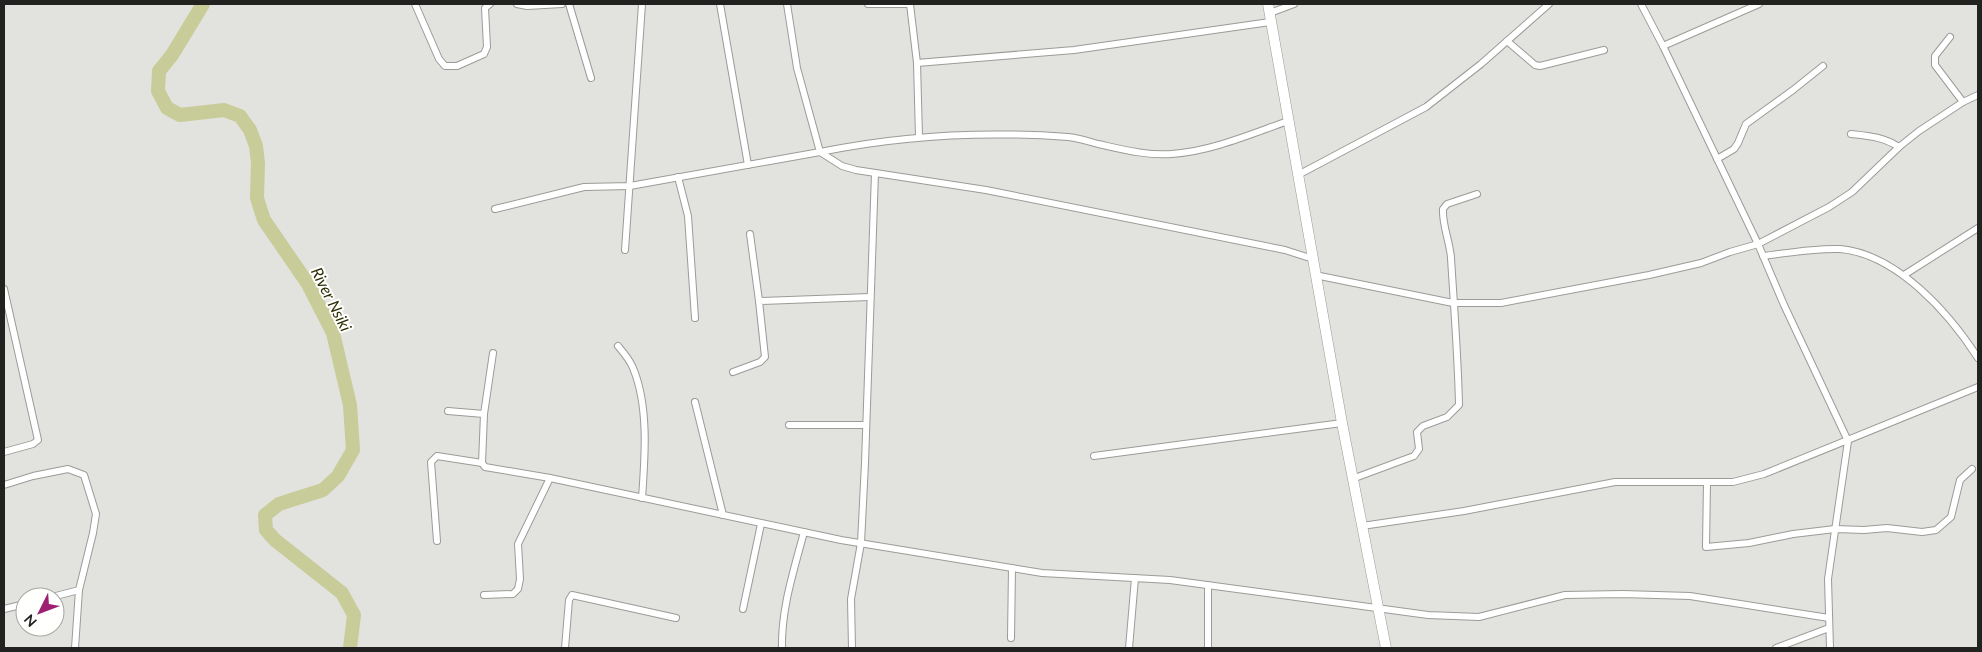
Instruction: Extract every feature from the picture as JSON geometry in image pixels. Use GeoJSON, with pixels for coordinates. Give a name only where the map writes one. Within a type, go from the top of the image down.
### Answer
{"type":"FeatureCollection","features":[{"type":"Feature","properties":{"kind":"main road"},"geometry":{"type":"LineString","coordinates":[[1269,13],[1352,479],[1386,648]]}},
{"type":"Feature","properties":{"kind":"street"},"geometry":{"type":"LineString","coordinates":[[415,4],[439,59],[446,66],[457,66],[484,54],[487,47],[485,8],[490,4]]}},
{"type":"Feature","properties":{"kind":"street"},"geometry":{"type":"LineString","coordinates":[[517,4],[527,6],[562,4]]}},
{"type":"Feature","properties":{"kind":"street"},"geometry":{"type":"LineString","coordinates":[[569,4],[591,78]]}},
{"type":"Feature","properties":{"kind":"street"},"geometry":{"type":"LineString","coordinates":[[625,250],[642,4]]}},
{"type":"Feature","properties":{"kind":"street"},"geometry":{"type":"LineString","coordinates":[[720,4],[748,165]]}},
{"type":"Feature","properties":{"kind":"street"},"geometry":{"type":"LineString","coordinates":[[788,4],[797,68],[820,152],[842,166],[874,173],[986,190],[1285,250],[1312,260]]}},
{"type":"Feature","properties":{"kind":"street"},"geometry":{"type":"LineString","coordinates":[[868,4],[910,4],[917,63],[919,137]]}},
{"type":"Feature","properties":{"kind":"street"},"geometry":{"type":"LineString","coordinates":[[917,63],[1074,50],[1269,13],[1294,4]]}},
{"type":"Feature","properties":{"kind":"street"},"geometry":{"type":"LineString","coordinates":[[1298,175],[1426,107],[1454,87],[1549,4]]}},
{"type":"Feature","properties":{"kind":"street"},"geometry":{"type":"LineString","coordinates":[[1641,4],[1758,244],[1848,441],[1828,578],[1830,648]]}},
{"type":"Feature","properties":{"kind":"street"},"geometry":{"type":"LineString","coordinates":[[1663,46],[1759,4]]}},
{"type":"Feature","properties":{"kind":"street"},"geometry":{"type":"LineString","coordinates":[[1950,37],[1935,56],[1935,65],[1963,102]]}},
{"type":"Feature","properties":{"kind":"street"},"geometry":{"type":"LineString","coordinates":[[1507,41],[1535,65],[1540,66],[1604,50]]}},
{"type":"Feature","properties":{"kind":"street"},"geometry":{"type":"LineString","coordinates":[[1717,159],[1734,149],[1746,124],[1823,66]]}},
{"type":"Feature","properties":{"kind":"street"},"geometry":{"type":"LineString","coordinates":[[1315,275],[1453,302],[1501,303],[1640,277],[1701,262],[1758,244],[1829,207],[1852,192],[1899,147],[1963,102],[1978,95]]}},
{"type":"Feature","properties":{"kind":"street"},"geometry":{"type":"LineString","coordinates":[[495,209],[584,187],[630,186],[820,152],[919,137],[945,135],[1071,137],[1129,151],[1172,154],[1213,146],[1288,122]]}},
{"type":"Feature","properties":{"kind":"street"},"geometry":{"type":"LineString","coordinates":[[1851,134],[1878,136],[1887,139],[1899,147]]}},
{"type":"Feature","properties":{"kind":"street"},"geometry":{"type":"LineString","coordinates":[[852,648],[851,600],[860,543],[866,425],[874,173]]}},
{"type":"Feature","properties":{"kind":"street"},"geometry":{"type":"LineString","coordinates":[[678,178],[688,216],[695,318]]}},
{"type":"Feature","properties":{"kind":"street"},"geometry":{"type":"LineString","coordinates":[[1352,479],[1414,456],[1419,449],[1418,432],[1423,426],[1447,417],[1460,405],[1451,256],[1443,209],[1447,204],[1477,194]]}},
{"type":"Feature","properties":{"kind":"street"},"geometry":{"type":"LineString","coordinates":[[1904,275],[1978,228]]}},
{"type":"Feature","properties":{"kind":"street"},"geometry":{"type":"LineString","coordinates":[[732,372],[760,362],[765,357],[760,301],[750,234]]}},
{"type":"Feature","properties":{"kind":"street"},"geometry":{"type":"LineString","coordinates":[[1763,256],[1816,249],[1842,250],[1873,258],[1904,275],[1933,301],[1962,333],[1978,358]]}},
{"type":"Feature","properties":{"kind":"street"},"geometry":{"type":"LineString","coordinates":[[4,290],[38,440],[33,444],[4,452]]}},
{"type":"Feature","properties":{"kind":"street"},"geometry":{"type":"LineString","coordinates":[[760,301],[870,297]]}},
{"type":"Feature","properties":{"kind":"street"},"geometry":{"type":"LineString","coordinates":[[618,346],[633,366],[642,396],[645,455],[642,498]]}},
{"type":"Feature","properties":{"kind":"street"},"geometry":{"type":"LineString","coordinates":[[482,463],[484,414],[493,353]]}},
{"type":"Feature","properties":{"kind":"street"},"geometry":{"type":"LineString","coordinates":[[1362,526],[1474,509],[1615,482],[1733,482],[1764,474],[1978,387]]}},
{"type":"Feature","properties":{"kind":"street"},"geometry":{"type":"LineString","coordinates":[[695,402],[723,515]]}},
{"type":"Feature","properties":{"kind":"street"},"geometry":{"type":"LineString","coordinates":[[448,411],[484,414]]}},
{"type":"Feature","properties":{"kind":"street"},"geometry":{"type":"LineString","coordinates":[[1094,456],[1342,422]]}},
{"type":"Feature","properties":{"kind":"street"},"geometry":{"type":"LineString","coordinates":[[789,425],[866,425]]}},
{"type":"Feature","properties":{"kind":"street"},"geometry":{"type":"LineString","coordinates":[[437,541],[431,462],[437,456],[482,463],[486,467],[550,478],[761,524],[860,543],[1042,573],[1135,578],[1208,585],[1428,615],[1479,616],[1565,595],[1623,594],[1690,596],[1829,618]]}},
{"type":"Feature","properties":{"kind":"street"},"geometry":{"type":"LineString","coordinates":[[4,485],[33,476],[68,469],[84,475],[96,514],[80,590],[75,648]]}},
{"type":"Feature","properties":{"kind":"street"},"geometry":{"type":"LineString","coordinates":[[1707,482],[1706,547],[1749,543],[1793,534],[1835,529],[1864,530],[1887,528],[1922,532],[1936,530],[1952,517],[1960,480],[1972,469]]}},
{"type":"Feature","properties":{"kind":"street"},"geometry":{"type":"LineString","coordinates":[[484,595],[513,594],[518,589],[520,579],[518,544],[550,478]]}},
{"type":"Feature","properties":{"kind":"street"},"geometry":{"type":"LineString","coordinates":[[743,608],[761,524]]}},
{"type":"Feature","properties":{"kind":"street"},"geometry":{"type":"LineString","coordinates":[[782,648],[784,610],[804,532]]}},
{"type":"Feature","properties":{"kind":"street"},"geometry":{"type":"LineString","coordinates":[[1011,638],[1012,568]]}},
{"type":"Feature","properties":{"kind":"street"},"geometry":{"type":"LineString","coordinates":[[1129,648],[1135,578]]}},
{"type":"Feature","properties":{"kind":"street"},"geometry":{"type":"LineString","coordinates":[[1208,585],[1208,648]]}},
{"type":"Feature","properties":{"kind":"street"},"geometry":{"type":"LineString","coordinates":[[65,594],[80,590]]}},
{"type":"Feature","properties":{"kind":"street"},"geometry":{"type":"LineString","coordinates":[[565,648],[569,600],[572,595],[676,618]]}},
{"type":"Feature","properties":{"kind":"street"},"geometry":{"type":"LineString","coordinates":[[1776,648],[1829,628]]}},
{"type":"Feature","properties":{"kind":"waterway","name":"River Nsiki"},"geometry":{"type":"LineString","coordinates":[[203,4],[172,55],[159,71],[158,91],[167,108],[180,115],[224,110],[240,116],[250,130],[256,146],[258,163],[257,198],[264,220],[308,284],[333,333],[350,405],[353,450],[338,476],[323,490],[279,504],[265,515],[266,530],[275,540],[342,593],[354,615],[350,648]]}}]}
